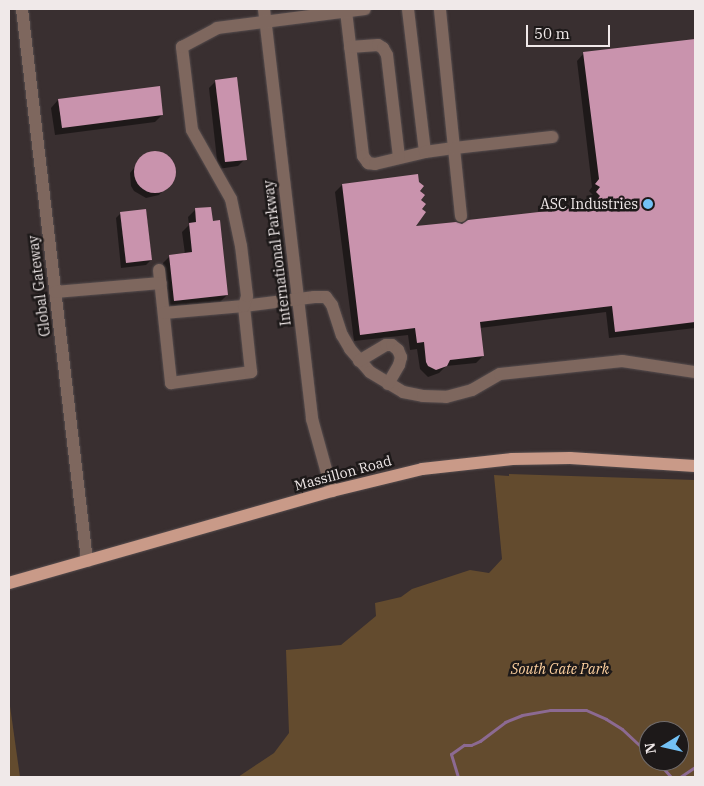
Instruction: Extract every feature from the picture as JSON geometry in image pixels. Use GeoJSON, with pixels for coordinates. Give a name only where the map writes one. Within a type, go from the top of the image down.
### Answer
{"type":"FeatureCollection","features":[{"type":"Feature","properties":{"kind":"main road","name":"Massillon Road"},"geometry":{"type":"LineString","coordinates":[[9,583],[332,490],[422,469],[512,459],[589,458],[695,466]]}},
{"type":"Feature","properties":{"kind":"street","name":"Global Gateway"},"geometry":{"type":"LineString","coordinates":[[22,9],[86,561]]}},
{"type":"Feature","properties":{"kind":"street"},"geometry":{"type":"LineString","coordinates":[[159,270],[171,383],[251,372],[244,306],[247,296],[231,199],[192,130],[182,47],[217,28],[264,15],[364,9]]}},
{"type":"Feature","properties":{"kind":"street"},"geometry":{"type":"LineString","coordinates":[[408,9],[425,152]]}},
{"type":"Feature","properties":{"kind":"street"},"geometry":{"type":"LineString","coordinates":[[440,9],[461,216]]}},
{"type":"Feature","properties":{"kind":"street"},"geometry":{"type":"LineString","coordinates":[[346,11],[363,156],[368,163],[375,164],[425,152],[552,137]]}},
{"type":"Feature","properties":{"kind":"street","name":"International Parkway"},"geometry":{"type":"LineString","coordinates":[[264,15],[312,419],[323,467],[332,490]]}},
{"type":"Feature","properties":{"kind":"street"},"geometry":{"type":"LineString","coordinates":[[350,47],[378,45],[383,48],[387,55],[399,157]]}},
{"type":"Feature","properties":{"kind":"street"},"geometry":{"type":"LineString","coordinates":[[55,292],[161,283]]}},
{"type":"Feature","properties":{"kind":"street"},"geometry":{"type":"LineString","coordinates":[[164,313],[298,300],[314,296],[326,297],[332,305],[342,335],[370,372],[403,392],[416,395],[446,397],[472,390],[500,374],[622,361],[695,372]]}},
{"type":"Feature","properties":{"kind":"street"},"geometry":{"type":"LineString","coordinates":[[360,361],[386,345],[392,345],[398,350],[401,357],[388,384]]}},
{"type":"Feature","properties":{"kind":"green space","name":"South Gate Park"},"geometry":{"type":"Polygon","coordinates":[[[494,475],[695,480],[695,777],[238,777],[274,753],[289,733],[286,650],[341,645],[376,616],[375,603],[401,597],[412,589],[470,570],[489,573],[502,559],[494,475]]]}},
{"type":"Feature","properties":{"kind":"green space"},"geometry":{"type":"Polygon","coordinates":[[[9,699],[20,777],[9,777],[9,699]]]}},
{"type":"Feature","properties":{"kind":"building","name":"ASC Industries"},"geometry":{"type":"Polygon","coordinates":[[[695,39],[695,322],[615,332],[612,306],[480,322],[484,356],[450,360],[447,366],[436,370],[428,366],[426,362],[424,342],[417,343],[415,328],[360,335],[342,184],[418,174],[419,182],[424,186],[420,191],[425,195],[421,200],[426,204],[422,209],[426,212],[416,226],[456,222],[462,224],[468,220],[592,206],[600,196],[596,192],[600,187],[595,184],[599,179],[583,52],[695,39]]]}},
{"type":"Feature","properties":{"kind":"building"},"geometry":{"type":"Polygon","coordinates":[[[237,77],[247,160],[225,162],[215,80],[237,77]]]}},
{"type":"Feature","properties":{"kind":"building"},"geometry":{"type":"Polygon","coordinates":[[[160,86],[163,115],[62,128],[58,99],[160,86]]]}},
{"type":"Feature","properties":{"kind":"building"},"geometry":{"type":"Polygon","coordinates":[[[151,151],[159,151],[170,157],[176,172],[170,187],[159,193],[151,193],[140,187],[134,176],[134,168],[140,157],[151,151]]]}},
{"type":"Feature","properties":{"kind":"building"},"geometry":{"type":"Polygon","coordinates":[[[211,207],[213,221],[220,220],[228,295],[174,301],[169,255],[192,252],[189,223],[196,222],[195,208],[211,207]]]}},
{"type":"Feature","properties":{"kind":"building"},"geometry":{"type":"Polygon","coordinates":[[[146,209],[152,260],[126,263],[120,212],[146,209]]]}},
{"type":"Feature","properties":{"kind":"waterway"},"geometry":{"type":"LineString","coordinates":[[458,777],[451,754],[464,745],[471,745],[480,741],[505,722],[522,715],[550,710],[586,710],[622,729],[639,745]]}},
{"type":"Feature","properties":{"kind":"waterway"},"geometry":{"type":"LineString","coordinates":[[680,777],[695,767]]}},
{"type":"Feature","properties":{"kind":"waterway"},"geometry":{"type":"LineString","coordinates":[[666,771],[671,777]]}},
{"type":"Feature","properties":{"kind":"place","name":"ASC Industries"},"geometry":{"type":"Point","coordinates":[648,204]}}]}
